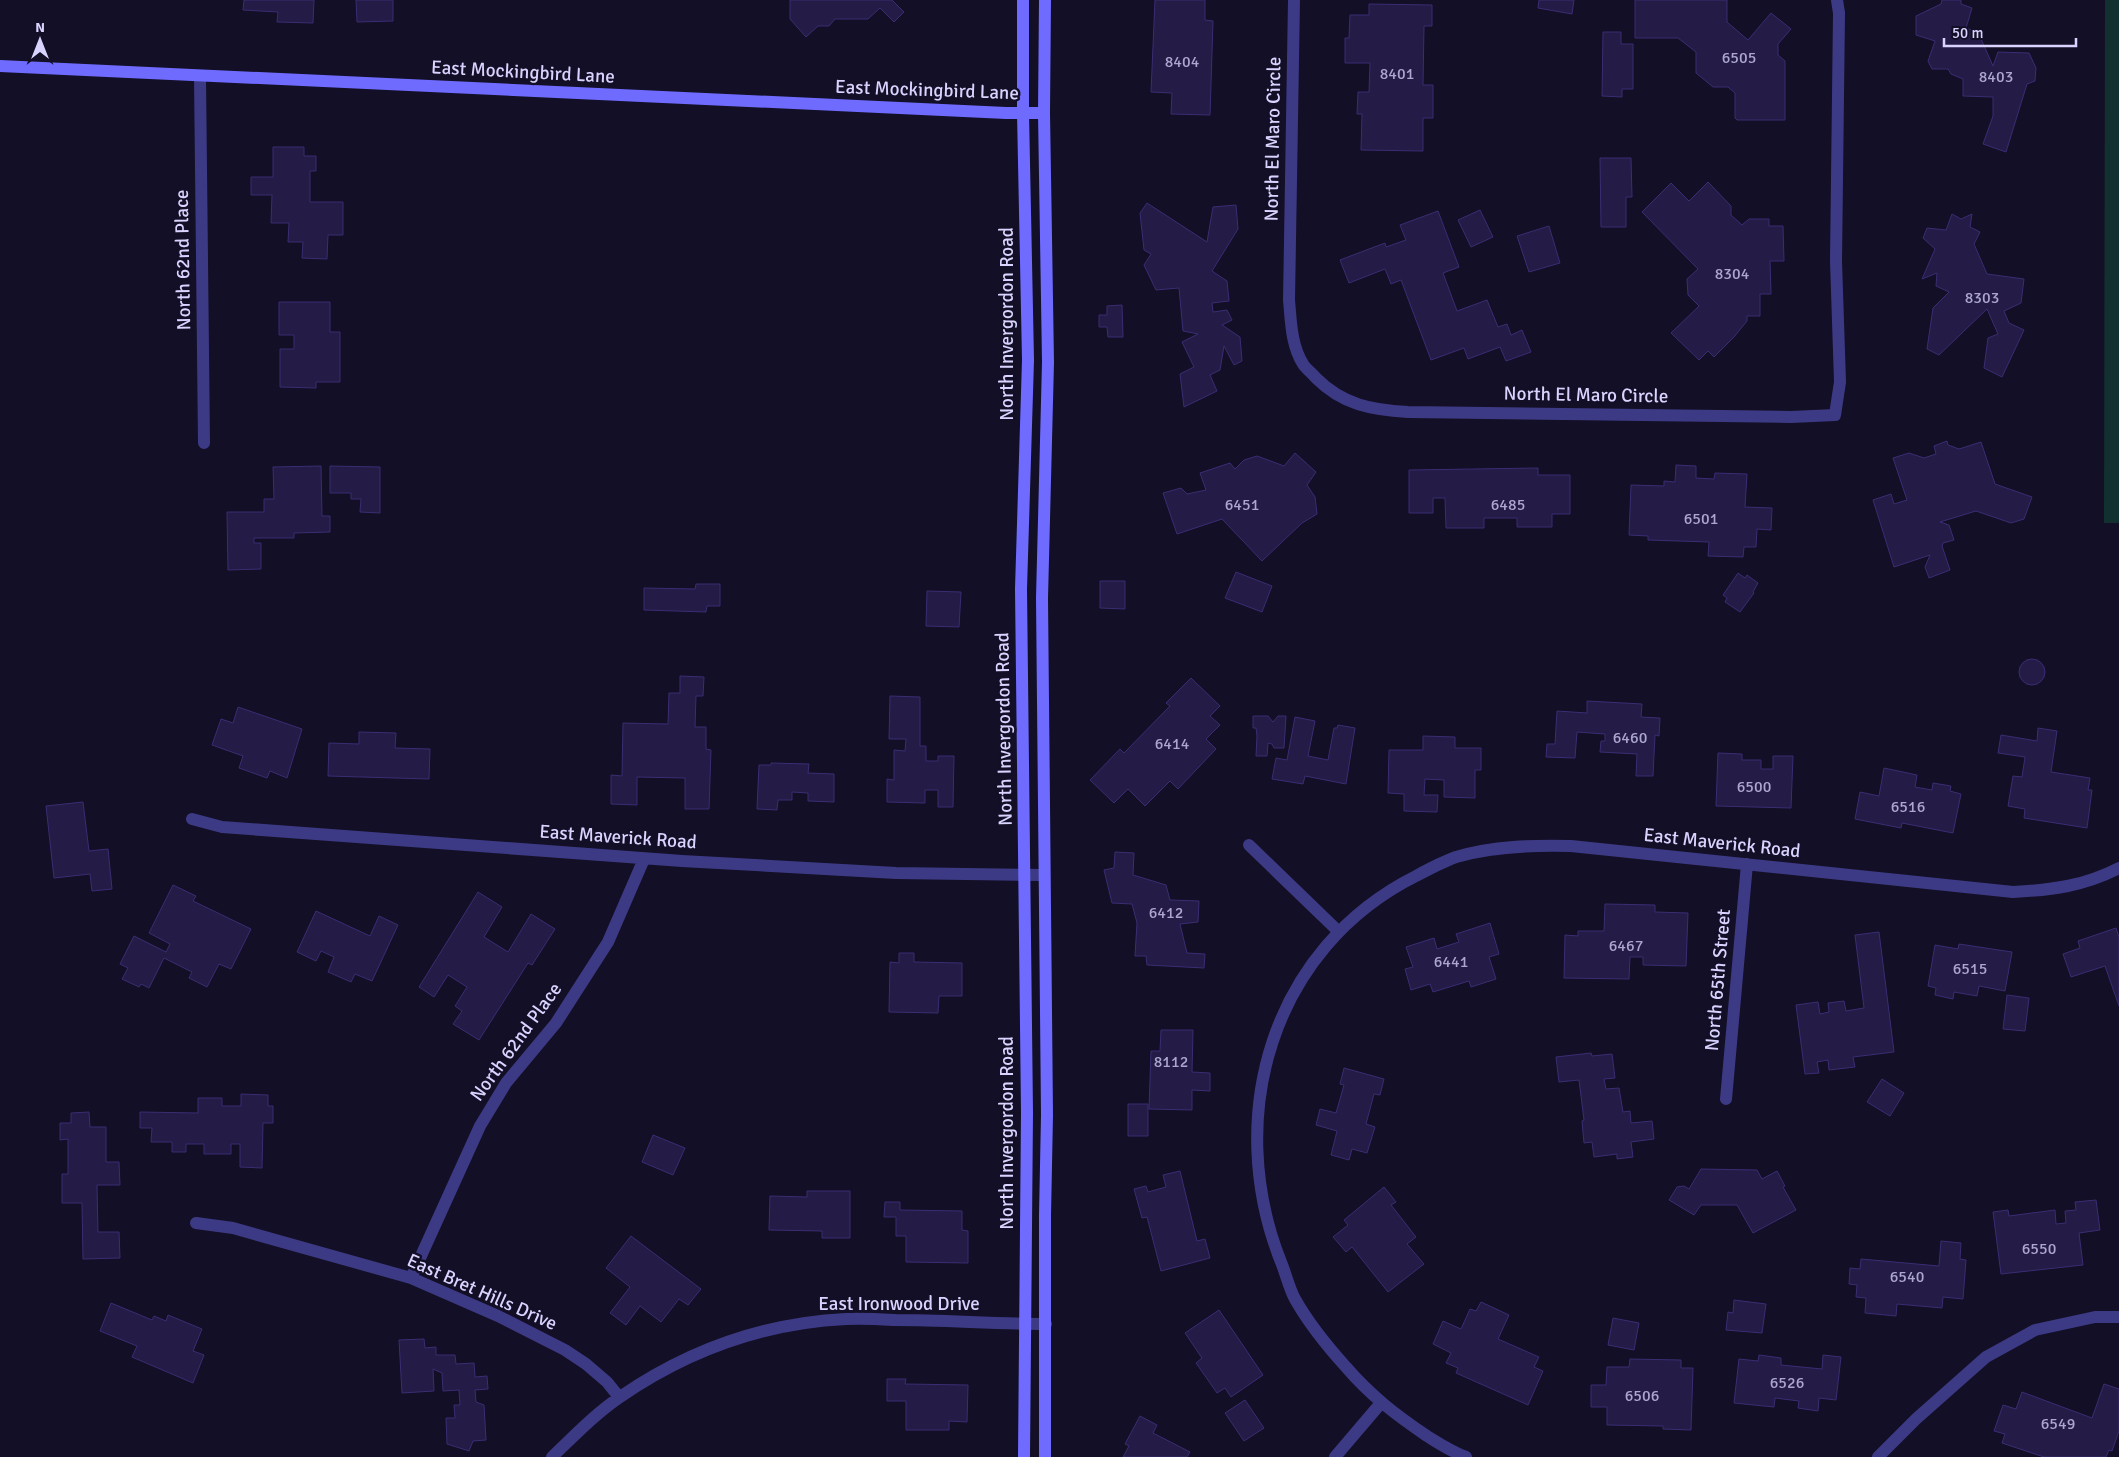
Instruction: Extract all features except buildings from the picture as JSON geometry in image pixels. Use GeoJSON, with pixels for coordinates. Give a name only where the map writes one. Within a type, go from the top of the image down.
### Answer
{"type":"FeatureCollection","features":[{"type":"Feature","properties":{"kind":"street","name":"North Invergordon Road"},"geometry":{"type":"LineString","coordinates":[[1024,0],[1023,113],[1028,360],[1021,589],[1027,1113],[1024,1457]]}},
{"type":"Feature","properties":{"kind":"street","name":"North Invergordon Road"},"geometry":{"type":"LineString","coordinates":[[1045,0],[1044,113],[1048,362],[1042,598],[1043,875],[1047,1115],[1046,1457]]}},
{"type":"Feature","properties":{"kind":"street","name":"North El Maro Circle"},"geometry":{"type":"LineString","coordinates":[[1294,0],[1289,300],[1291,332],[1303,364],[1320,382],[1339,397],[1375,410],[1791,417],[1835,414],[1840,382],[1836,261],[1840,13],[1837,0]]}},
{"type":"Feature","properties":{"kind":"street","name":"East Mockingbird Lane"},"geometry":{"type":"LineString","coordinates":[[0,66],[200,77],[1044,113]]}},
{"type":"Feature","properties":{"kind":"street","name":"North 62nd Place"},"geometry":{"type":"LineString","coordinates":[[200,77],[204,443]]}},
{"type":"Feature","properties":{"kind":"street","name":"East Maverick Road"},"geometry":{"type":"LineString","coordinates":[[192,819],[222,827],[644,858],[896,873],[1043,875]]}},
{"type":"Feature","properties":{"kind":"street"},"geometry":{"type":"LineString","coordinates":[[1249,845],[1338,931]]}},
{"type":"Feature","properties":{"kind":"street","name":"East Maverick Road"},"geometry":{"type":"LineString","coordinates":[[1381,1403],[1362,1385],[1318,1336],[1294,1297],[1275,1248],[1264,1209],[1258,1162],[1257,1118],[1262,1084],[1273,1040],[1282,1016],[1301,980],[1338,931],[1362,909],[1404,882],[1457,857],[1484,851],[1540,845],[1571,846],[2013,892],[2046,891],[2080,885],[2119,868]]}},
{"type":"Feature","properties":{"kind":"street","name":"North 62nd Place"},"geometry":{"type":"LineString","coordinates":[[411,1278],[480,1126],[506,1083],[556,1023],[608,942],[644,858]]}},
{"type":"Feature","properties":{"kind":"street","name":"North 65th Street"},"geometry":{"type":"LineString","coordinates":[[1726,1099],[1747,864]]}},
{"type":"Feature","properties":{"kind":"street","name":"East Bret Hills Drive"},"geometry":{"type":"LineString","coordinates":[[196,1223],[233,1228],[411,1278],[498,1316],[565,1350],[586,1364],[619,1397]]}},
{"type":"Feature","properties":{"kind":"street"},"geometry":{"type":"LineString","coordinates":[[1878,1457],[1916,1419],[1986,1357],[2034,1330],[2095,1317],[2119,1317]]}},
{"type":"Feature","properties":{"kind":"street","name":"East Ironwood Drive"},"geometry":{"type":"LineString","coordinates":[[552,1457],[582,1427],[619,1397],[670,1366],[754,1333],[780,1327],[846,1319],[1046,1324]]}},
{"type":"Feature","properties":{"kind":"street"},"geometry":{"type":"LineString","coordinates":[[1335,1457],[1381,1403],[1394,1414],[1454,1453],[1466,1457]]}},
{"type":"Feature","properties":{"kind":"green space"},"geometry":{"type":"Polygon","coordinates":[[[2105,0],[2119,0],[2119,523],[2104,523],[2105,0]]]}}]}
